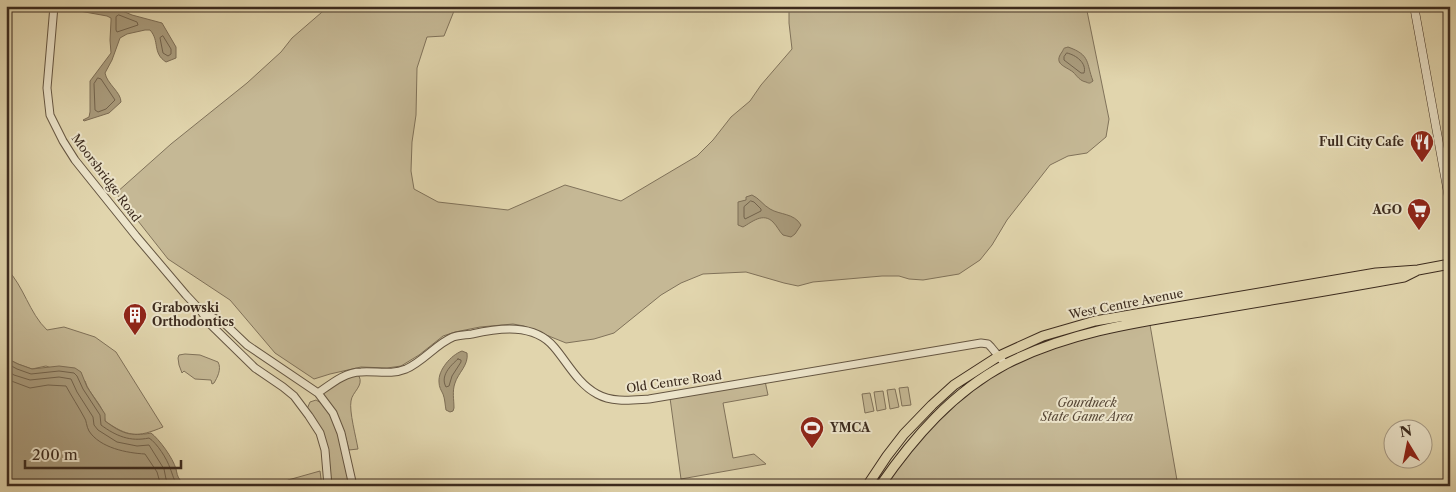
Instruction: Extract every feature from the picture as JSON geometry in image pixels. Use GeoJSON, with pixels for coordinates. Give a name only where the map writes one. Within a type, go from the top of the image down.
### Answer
{"type":"FeatureCollection","features":[{"type":"Feature","properties":{"kind":"main road"},"geometry":{"type":"LineString","coordinates":[[1414,6],[1450,204]]}},
{"type":"Feature","properties":{"kind":"main road","name":"West Centre Avenue"},"geometry":{"type":"LineString","coordinates":[[868,486],[890,451],[918,419],[954,385],[999,356],[1043,336],[1095,321],[1376,273],[1418,270],[1450,264]]}},
{"type":"Feature","properties":{"kind":"main road","name":"West Centre Avenue"},"geometry":{"type":"LineString","coordinates":[[880,486],[898,459],[927,424],[945,407],[1005,364],[1043,347],[1083,334],[1162,318],[1404,277],[1418,270]]}},
{"type":"Feature","properties":{"kind":"street","name":"Moorsbridge Road"},"geometry":{"type":"LineString","coordinates":[[54,6],[48,88],[50,115],[63,141],[75,160],[210,324],[254,368],[283,386],[294,396],[320,433],[325,450],[328,486]]}},
{"type":"Feature","properties":{"kind":"street","name":"Moorsbridge Road"},"geometry":{"type":"LineString","coordinates":[[201,311],[225,324],[247,345],[318,393],[333,413],[341,433],[353,486]]}},
{"type":"Feature","properties":{"kind":"street","name":"Old Centre Road"},"geometry":{"type":"LineString","coordinates":[[318,393],[335,381],[352,373],[392,373],[404,370],[455,337],[502,329],[514,329],[539,335],[552,345],[576,376],[597,394],[619,400],[649,399],[981,343],[988,344],[1005,364]]}},
{"type":"Feature","properties":{"kind":"green space"},"geometry":{"type":"Polygon","coordinates":[[[329,6],[456,6],[444,36],[427,37],[417,68],[416,115],[412,142],[411,171],[414,189],[438,202],[508,210],[565,185],[621,201],[697,156],[713,140],[731,117],[750,101],[792,49],[789,6],[1086,6],[1109,119],[1106,137],[1087,153],[1068,156],[1050,165],[1007,220],[992,245],[980,260],[959,274],[923,280],[899,276],[882,276],[813,282],[798,286],[746,272],[703,274],[681,283],[661,295],[614,333],[594,339],[566,343],[524,326],[513,324],[480,327],[443,336],[419,355],[401,366],[387,368],[361,367],[314,379],[275,353],[230,300],[168,259],[116,193],[171,144],[247,83],[281,52],[292,38],[329,6]]]}},
{"type":"Feature","properties":{"kind":"green space"},"geometry":{"type":"Polygon","coordinates":[[[6,268],[47,330],[64,327],[95,337],[116,352],[163,427],[139,434],[120,430],[105,421],[100,405],[85,381],[46,366],[32,369],[6,358],[6,268]]]}},
{"type":"Feature","properties":{"kind":"green space","name":"Gourdneck State Game Area"},"geometry":{"type":"Polygon","coordinates":[[[1149,319],[1178,486],[880,486],[948,401],[1047,343],[1149,319]]]}},
{"type":"Feature","properties":{"kind":"green space"},"geometry":{"type":"Polygon","coordinates":[[[179,355],[200,355],[218,362],[218,376],[214,383],[212,384],[211,380],[195,379],[184,371],[182,373],[178,358],[179,355]]]}},
{"type":"Feature","properties":{"kind":"green space"},"geometry":{"type":"Polygon","coordinates":[[[359,376],[360,383],[352,398],[351,405],[358,449],[349,450],[344,431],[323,396],[324,391],[341,379],[359,376]]]}},
{"type":"Feature","properties":{"kind":"green space"},"geometry":{"type":"Polygon","coordinates":[[[765,381],[768,395],[723,403],[733,458],[754,454],[766,464],[681,479],[670,398],[765,381]]]}},
{"type":"Feature","properties":{"kind":"green space"},"geometry":{"type":"Polygon","coordinates":[[[908,387],[911,405],[902,406],[899,388],[908,387]]]}},
{"type":"Feature","properties":{"kind":"green space"},"geometry":{"type":"Polygon","coordinates":[[[895,389],[899,407],[890,409],[887,390],[895,389]]]}},
{"type":"Feature","properties":{"kind":"green space"},"geometry":{"type":"Polygon","coordinates":[[[883,391],[886,409],[877,411],[874,392],[883,391]]]}},
{"type":"Feature","properties":{"kind":"green space"},"geometry":{"type":"Polygon","coordinates":[[[870,393],[874,411],[865,413],[862,394],[870,393]]]}},
{"type":"Feature","properties":{"kind":"green space"},"geometry":{"type":"Polygon","coordinates":[[[316,400],[323,405],[335,425],[343,451],[350,486],[331,486],[327,452],[307,409],[310,402],[316,400]]]}},
{"type":"Feature","properties":{"kind":"green space"},"geometry":{"type":"Polygon","coordinates":[[[320,471],[322,486],[279,486],[288,480],[320,471]]]}},
{"type":"Feature","properties":{"kind":"water"},"geometry":{"type":"Polygon","coordinates":[[[71,6],[111,6],[132,15],[162,23],[176,47],[176,58],[166,62],[159,55],[155,38],[150,30],[127,34],[120,38],[105,73],[108,81],[119,95],[121,102],[109,113],[84,121],[89,117],[90,112],[90,81],[111,53],[111,18],[74,10],[71,6]]]}},
{"type":"Feature","properties":{"kind":"water"},"geometry":{"type":"Polygon","coordinates":[[[1068,47],[1081,53],[1086,60],[1093,81],[1091,83],[1080,79],[1059,62],[1064,49],[1068,47]]]}},
{"type":"Feature","properties":{"kind":"water"},"geometry":{"type":"Polygon","coordinates":[[[752,195],[770,209],[795,218],[801,225],[795,234],[791,237],[783,235],[773,222],[765,218],[758,219],[743,227],[738,225],[738,202],[746,200],[746,197],[752,195]]]}},
{"type":"Feature","properties":{"kind":"water"},"geometry":{"type":"Polygon","coordinates":[[[462,351],[467,353],[467,357],[465,365],[456,379],[453,392],[454,408],[450,412],[446,410],[444,396],[439,385],[439,377],[446,364],[462,351]]]}},
{"type":"Feature","properties":{"kind":"water"},"geometry":{"type":"Polygon","coordinates":[[[6,358],[32,369],[59,366],[75,368],[81,372],[87,387],[105,414],[105,421],[126,433],[151,433],[169,454],[180,480],[190,486],[6,486],[6,358]]]}},
{"type":"Feature","properties":{"kind":"place","name":"Full City Cafe"},"geometry":{"type":"Point","coordinates":[1422,163]}},
{"type":"Feature","properties":{"kind":"place","name":"AGO"},"geometry":{"type":"Point","coordinates":[1419,231]}},
{"type":"Feature","properties":{"kind":"place","name":"Grabowski Orthodontics"},"geometry":{"type":"Point","coordinates":[135,336]}},
{"type":"Feature","properties":{"kind":"place","name":"YMCA"},"geometry":{"type":"Point","coordinates":[812,449]}}]}
